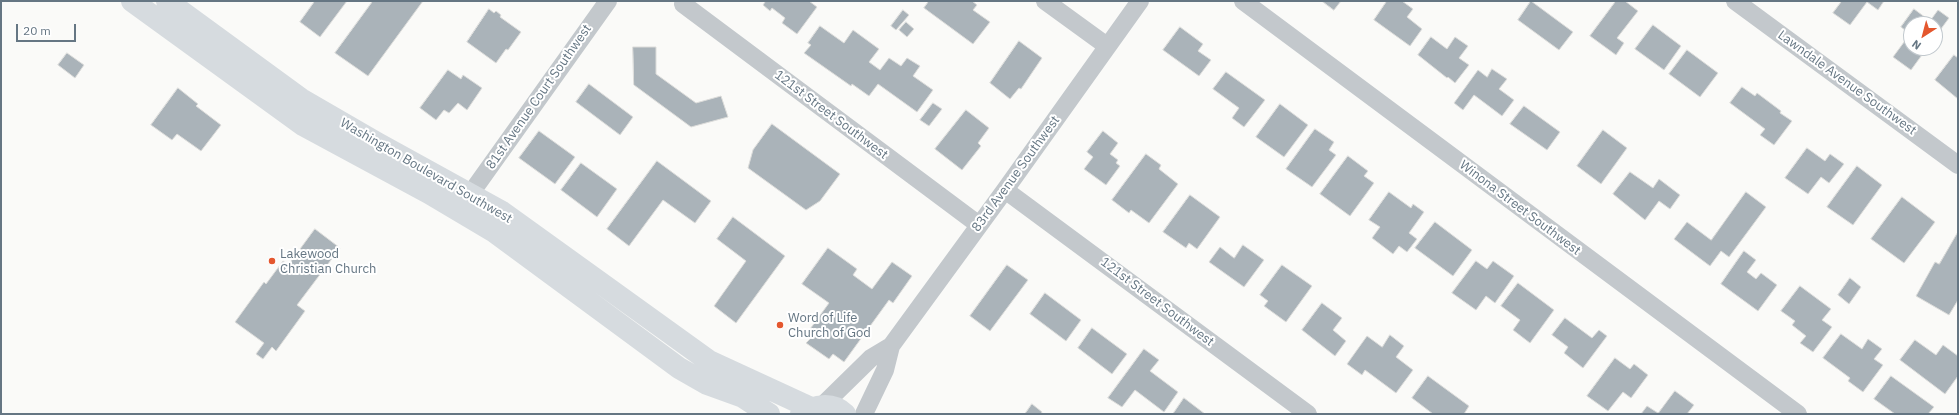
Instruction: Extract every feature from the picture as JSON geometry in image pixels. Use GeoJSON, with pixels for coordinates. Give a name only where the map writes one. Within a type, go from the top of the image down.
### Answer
{"type":"FeatureCollection","features":[{"type":"Feature","properties":{"kind":"main road","name":"Washington Boulevard Southwest"},"geometry":{"type":"LineString","coordinates":[[132,1],[303,125],[429,193],[493,232],[679,368],[707,384],[744,397],[769,414]]}},
{"type":"Feature","properties":{"kind":"main road","name":"Washington Boulevard Southwest"},"geometry":{"type":"LineString","coordinates":[[167,1],[301,99],[377,144],[471,193],[508,216],[709,361],[811,409],[833,407],[845,414]]}},
{"type":"Feature","properties":{"kind":"street","name":"81st Avenue Court Southwest"},"geometry":{"type":"LineString","coordinates":[[471,193],[608,1]]}},
{"type":"Feature","properties":{"kind":"street"},"geometry":{"type":"LineString","coordinates":[[1045,1],[1107,46]]}},
{"type":"Feature","properties":{"kind":"street","name":"83rd Avenue Southwest"},"geometry":{"type":"LineString","coordinates":[[864,414],[885,370],[891,346],[1006,190],[1140,1]]}},
{"type":"Feature","properties":{"kind":"street","name":"Winona Street Southwest"},"geometry":{"type":"LineString","coordinates":[[1242,1],[1798,414]]}},
{"type":"Feature","properties":{"kind":"street","name":"Lawndale Avenue Southwest"},"geometry":{"type":"LineString","coordinates":[[1735,1],[1958,165]]}},
{"type":"Feature","properties":{"kind":"street","name":"121st Street Southwest"},"geometry":{"type":"LineString","coordinates":[[683,4],[979,225]]}},
{"type":"Feature","properties":{"kind":"street","name":"121st Street Southwest"},"geometry":{"type":"LineString","coordinates":[[1006,190],[1308,414]]}},
{"type":"Feature","properties":{"kind":"street","name":"83rd Avenue Southwest"},"geometry":{"type":"LineString","coordinates":[[811,409],[871,358],[891,346]]}},
{"type":"Feature","properties":{"kind":"building"},"geometry":{"type":"Polygon","coordinates":[[[315,1],[347,1],[320,37],[300,22],[315,1]]]}},
{"type":"Feature","properties":{"kind":"building"},"geometry":{"type":"Polygon","coordinates":[[[373,1],[423,1],[368,76],[335,53],[373,1]]]}},
{"type":"Feature","properties":{"kind":"building"},"geometry":{"type":"Polygon","coordinates":[[[763,1],[809,1],[817,7],[797,34],[782,23],[785,18],[772,8],[770,11],[763,5],[765,2],[763,1]]]}},
{"type":"Feature","properties":{"kind":"building"},"geometry":{"type":"Polygon","coordinates":[[[929,1],[972,1],[977,5],[973,10],[990,22],[973,44],[924,8],[929,1]]]}},
{"type":"Feature","properties":{"kind":"building"},"geometry":{"type":"Polygon","coordinates":[[[1322,1],[1341,1],[1334,10],[1322,1]]]}},
{"type":"Feature","properties":{"kind":"building"},"geometry":{"type":"Polygon","coordinates":[[[1387,1],[1402,1],[1413,9],[1407,17],[1422,29],[1410,46],[1374,20],[1387,1]]]}},
{"type":"Feature","properties":{"kind":"building"},"geometry":{"type":"Polygon","coordinates":[[[1531,1],[1573,32],[1559,50],[1518,20],[1531,1]]]}},
{"type":"Feature","properties":{"kind":"building"},"geometry":{"type":"Polygon","coordinates":[[[1616,1],[1625,1],[1638,11],[1617,38],[1624,43],[1616,55],[1590,36],[1616,1]]]}},
{"type":"Feature","properties":{"kind":"building"},"geometry":{"type":"Polygon","coordinates":[[[1842,1],[1884,1],[1878,10],[1867,2],[1850,25],[1833,13],[1842,1]]]}},
{"type":"Feature","properties":{"kind":"building"},"geometry":{"type":"Polygon","coordinates":[[[489,9],[494,13],[496,11],[501,15],[500,17],[521,32],[496,63],[467,42],[489,9]]]}},
{"type":"Feature","properties":{"kind":"building"},"geometry":{"type":"Polygon","coordinates":[[[1914,9],[1923,16],[1909,16],[1914,9]]]}},
{"type":"Feature","properties":{"kind":"building"},"geometry":{"type":"Polygon","coordinates":[[[903,10],[909,15],[896,30],[891,26],[903,10]]]}},
{"type":"Feature","properties":{"kind":"building"},"geometry":{"type":"Polygon","coordinates":[[[1938,10],[1949,18],[1943,26],[1943,16],[1934,16],[1938,10]]]}},
{"type":"Feature","properties":{"kind":"building"},"geometry":{"type":"Polygon","coordinates":[[[906,22],[914,29],[907,37],[899,30],[906,22]]]}},
{"type":"Feature","properties":{"kind":"building"},"geometry":{"type":"Polygon","coordinates":[[[1653,25],[1681,46],[1664,70],[1635,49],[1653,25]]]}},
{"type":"Feature","properties":{"kind":"building"},"geometry":{"type":"Polygon","coordinates":[[[820,26],[844,43],[853,30],[879,49],[869,62],[880,70],[889,58],[901,66],[907,58],[920,66],[913,76],[933,90],[917,112],[878,84],[869,96],[852,84],[851,86],[804,53],[811,45],[808,43],[820,26]]]}},
{"type":"Feature","properties":{"kind":"building"},"geometry":{"type":"Polygon","coordinates":[[[1180,27],[1203,44],[1198,51],[1211,60],[1199,76],[1163,50],[1180,27]]]}},
{"type":"Feature","properties":{"kind":"building"},"geometry":{"type":"Polygon","coordinates":[[[1431,37],[1447,49],[1455,37],[1468,46],[1459,58],[1469,65],[1455,83],[1418,55],[1431,37]]]}},
{"type":"Feature","properties":{"kind":"building"},"geometry":{"type":"Polygon","coordinates":[[[1019,41],[1042,58],[1021,89],[1019,88],[1010,99],[990,83],[1019,41]]]}},
{"type":"Feature","properties":{"kind":"building"},"geometry":{"type":"Polygon","coordinates":[[[1903,43],[1903,56],[1921,56],[1911,70],[1893,57],[1903,43]]]}},
{"type":"Feature","properties":{"kind":"building"},"geometry":{"type":"Polygon","coordinates":[[[633,47],[656,47],[656,74],[696,103],[721,96],[728,117],[691,127],[634,85],[633,47]]]}},
{"type":"Feature","properties":{"kind":"building"},"geometry":{"type":"Polygon","coordinates":[[[1687,50],[1718,73],[1700,97],[1669,74],[1687,50]]]}},
{"type":"Feature","properties":{"kind":"building"},"geometry":{"type":"Polygon","coordinates":[[[67,53],[84,65],[75,78],[58,65],[67,53]]]}},
{"type":"Feature","properties":{"kind":"building"},"geometry":{"type":"Polygon","coordinates":[[[1954,55],[1958,58],[1958,99],[1935,80],[1954,55]]]}},
{"type":"Feature","properties":{"kind":"building"},"geometry":{"type":"Polygon","coordinates":[[[1492,69],[1507,79],[1499,89],[1514,100],[1502,116],[1474,95],[1463,110],[1454,103],[1478,70],[1487,77],[1492,69]]]}},
{"type":"Feature","properties":{"kind":"building"},"geometry":{"type":"Polygon","coordinates":[[[448,70],[461,79],[463,75],[482,88],[467,110],[458,103],[449,113],[444,110],[436,120],[420,108],[448,70]]]}},
{"type":"Feature","properties":{"kind":"building"},"geometry":{"type":"Polygon","coordinates":[[[1226,72],[1265,100],[1244,127],[1232,118],[1239,108],[1213,89],[1226,72]]]}},
{"type":"Feature","properties":{"kind":"building"},"geometry":{"type":"Polygon","coordinates":[[[589,84],[633,117],[620,135],[576,102],[589,84]]]}},
{"type":"Feature","properties":{"kind":"building"},"geometry":{"type":"Polygon","coordinates":[[[1742,87],[1755,96],[1757,93],[1781,111],[1780,113],[1792,121],[1774,145],[1760,135],[1765,129],[1730,103],[1742,87]]]}},
{"type":"Feature","properties":{"kind":"building"},"geometry":{"type":"Polygon","coordinates":[[[178,88],[198,104],[196,106],[221,125],[201,151],[177,134],[172,140],[151,125],[178,88]]]}},
{"type":"Feature","properties":{"kind":"building"},"geometry":{"type":"Polygon","coordinates":[[[933,103],[942,109],[929,126],[920,120],[933,103]]]}},
{"type":"Feature","properties":{"kind":"building"},"geometry":{"type":"Polygon","coordinates":[[[1280,104],[1308,125],[1284,157],[1256,137],[1280,104]]]}},
{"type":"Feature","properties":{"kind":"building"},"geometry":{"type":"Polygon","coordinates":[[[1524,106],[1560,132],[1547,150],[1510,124],[1524,106]]]}},
{"type":"Feature","properties":{"kind":"building"},"geometry":{"type":"Polygon","coordinates":[[[966,110],[989,128],[978,143],[981,146],[962,170],[935,149],[966,110]]]}},
{"type":"Feature","properties":{"kind":"building"},"geometry":{"type":"Polygon","coordinates":[[[772,124],[840,174],[820,201],[806,210],[748,168],[753,150],[772,124]]]}},
{"type":"Feature","properties":{"kind":"building"},"geometry":{"type":"Polygon","coordinates":[[[1315,129],[1334,142],[1329,150],[1336,155],[1312,187],[1286,169],[1315,129]]]}},
{"type":"Feature","properties":{"kind":"building"},"geometry":{"type":"Polygon","coordinates":[[[1603,130],[1627,148],[1601,184],[1577,166],[1603,130]]]}},
{"type":"Feature","properties":{"kind":"building"},"geometry":{"type":"Polygon","coordinates":[[[539,131],[575,157],[555,184],[519,158],[539,131]]]}},
{"type":"Feature","properties":{"kind":"building"},"geometry":{"type":"Polygon","coordinates":[[[1103,131],[1118,143],[1110,154],[1118,160],[1116,163],[1120,166],[1106,185],[1084,169],[1093,157],[1087,152],[1103,131]]]}},
{"type":"Feature","properties":{"kind":"building"},"geometry":{"type":"Polygon","coordinates":[[[1807,148],[1825,161],[1830,154],[1844,164],[1829,183],[1821,177],[1808,194],[1785,178],[1807,148]]]}},
{"type":"Feature","properties":{"kind":"building"},"geometry":{"type":"Polygon","coordinates":[[[1146,154],[1161,165],[1159,169],[1178,184],[1149,223],[1131,210],[1129,213],[1112,200],[1146,154]]]}},
{"type":"Feature","properties":{"kind":"building"},"geometry":{"type":"Polygon","coordinates":[[[1348,156],[1368,171],[1364,176],[1374,183],[1350,216],[1320,194],[1348,156]]]}},
{"type":"Feature","properties":{"kind":"building"},"geometry":{"type":"Polygon","coordinates":[[[657,161],[711,201],[695,223],[663,200],[629,246],[607,229],[657,161]]]}},
{"type":"Feature","properties":{"kind":"building"},"geometry":{"type":"Polygon","coordinates":[[[581,163],[617,189],[597,217],[561,190],[581,163]]]}},
{"type":"Feature","properties":{"kind":"building"},"geometry":{"type":"Polygon","coordinates":[[[1857,166],[1882,185],[1853,225],[1827,207],[1857,166]]]}},
{"type":"Feature","properties":{"kind":"building"},"geometry":{"type":"Polygon","coordinates":[[[1630,172],[1653,188],[1659,179],[1680,195],[1670,209],[1659,201],[1645,220],[1613,194],[1630,172]]]}},
{"type":"Feature","properties":{"kind":"building"},"geometry":{"type":"Polygon","coordinates":[[[1389,192],[1411,208],[1413,204],[1424,212],[1409,233],[1417,239],[1407,252],[1399,246],[1393,254],[1372,238],[1380,227],[1369,220],[1389,192]]]}},
{"type":"Feature","properties":{"kind":"building"},"geometry":{"type":"Polygon","coordinates":[[[1746,192],[1766,207],[1729,257],[1721,251],[1710,266],[1674,239],[1687,222],[1711,240],[1746,192]]]}},
{"type":"Feature","properties":{"kind":"building"},"geometry":{"type":"Polygon","coordinates":[[[1190,195],[1220,217],[1197,249],[1189,243],[1186,248],[1163,232],[1190,195]]]}},
{"type":"Feature","properties":{"kind":"building"},"geometry":{"type":"Polygon","coordinates":[[[1902,197],[1935,222],[1904,263],[1871,239],[1902,197]]]}},
{"type":"Feature","properties":{"kind":"building"},"geometry":{"type":"Polygon","coordinates":[[[733,217],[785,256],[736,323],[714,306],[746,261],[717,239],[733,217]]]}},
{"type":"Feature","properties":{"kind":"building"},"geometry":{"type":"Polygon","coordinates":[[[1435,222],[1472,250],[1453,276],[1415,248],[1435,222]]]}},
{"type":"Feature","properties":{"kind":"building"},"geometry":{"type":"Polygon","coordinates":[[[315,229],[340,248],[297,305],[305,311],[276,351],[272,347],[263,359],[256,354],[264,343],[235,322],[264,282],[266,284],[283,261],[288,265],[315,229]]]}},
{"type":"Feature","properties":{"kind":"building"},"geometry":{"type":"Polygon","coordinates":[[[1958,232],[1958,300],[1949,315],[1916,296],[1935,262],[1939,264],[1958,232]]]}},
{"type":"Feature","properties":{"kind":"building"},"geometry":{"type":"Polygon","coordinates":[[[1243,245],[1264,260],[1244,287],[1209,262],[1220,247],[1234,258],[1243,245]]]}},
{"type":"Feature","properties":{"kind":"building"},"geometry":{"type":"Polygon","coordinates":[[[828,248],[857,269],[853,275],[872,289],[892,262],[912,276],[893,303],[889,300],[844,362],[833,354],[829,359],[806,343],[810,339],[805,336],[829,303],[802,284],[828,248]]]}},
{"type":"Feature","properties":{"kind":"building"},"geometry":{"type":"Polygon","coordinates":[[[1744,251],[1756,260],[1747,272],[1756,279],[1761,273],[1777,285],[1758,311],[1721,284],[1744,251]]]}},
{"type":"Feature","properties":{"kind":"building"},"geometry":{"type":"Polygon","coordinates":[[[1476,261],[1487,269],[1493,261],[1514,276],[1495,303],[1486,296],[1476,310],[1452,293],[1476,261]]]}},
{"type":"Feature","properties":{"kind":"building"},"geometry":{"type":"Polygon","coordinates":[[[1007,265],[1028,280],[990,331],[970,316],[1007,265]]]}},
{"type":"Feature","properties":{"kind":"building"},"geometry":{"type":"Polygon","coordinates":[[[1282,265],[1312,286],[1286,322],[1264,306],[1268,301],[1260,295],[1282,265]]]}},
{"type":"Feature","properties":{"kind":"building"},"geometry":{"type":"Polygon","coordinates":[[[1850,278],[1861,287],[1849,304],[1838,295],[1850,278]]]}},
{"type":"Feature","properties":{"kind":"building"},"geometry":{"type":"Polygon","coordinates":[[[1518,283],[1554,310],[1530,343],[1513,330],[1520,320],[1501,306],[1518,283]]]}},
{"type":"Feature","properties":{"kind":"building"},"geometry":{"type":"Polygon","coordinates":[[[1800,286],[1831,309],[1822,320],[1832,327],[1813,352],[1800,343],[1806,336],[1792,325],[1795,321],[1781,311],[1800,286]]]}},
{"type":"Feature","properties":{"kind":"building"},"geometry":{"type":"Polygon","coordinates":[[[1045,293],[1081,320],[1066,341],[1030,314],[1045,293]]]}},
{"type":"Feature","properties":{"kind":"building"},"geometry":{"type":"Polygon","coordinates":[[[1322,303],[1342,318],[1333,330],[1346,341],[1335,356],[1302,330],[1322,303]]]}},
{"type":"Feature","properties":{"kind":"building"},"geometry":{"type":"Polygon","coordinates":[[[1565,318],[1592,338],[1599,330],[1607,336],[1583,368],[1564,353],[1568,347],[1552,335],[1565,318]]]}},
{"type":"Feature","properties":{"kind":"building"},"geometry":{"type":"Polygon","coordinates":[[[1092,328],[1127,354],[1112,374],[1078,348],[1092,328]]]}},
{"type":"Feature","properties":{"kind":"building"},"geometry":{"type":"Polygon","coordinates":[[[1841,334],[1862,349],[1868,339],[1882,349],[1874,359],[1883,365],[1863,392],[1848,381],[1850,378],[1823,358],[1841,334]]]}},
{"type":"Feature","properties":{"kind":"building"},"geometry":{"type":"Polygon","coordinates":[[[1390,335],[1404,346],[1396,357],[1413,370],[1396,393],[1365,370],[1362,375],[1347,364],[1367,336],[1382,347],[1390,335]]]}},
{"type":"Feature","properties":{"kind":"building"},"geometry":{"type":"Polygon","coordinates":[[[1915,340],[1936,355],[1943,345],[1958,356],[1958,376],[1945,394],[1900,360],[1915,340]]]}},
{"type":"Feature","properties":{"kind":"building"},"geometry":{"type":"Polygon","coordinates":[[[1144,349],[1159,360],[1150,371],[1178,392],[1164,412],[1135,390],[1122,407],[1108,398],[1144,349]]]}},
{"type":"Feature","properties":{"kind":"building"},"geometry":{"type":"Polygon","coordinates":[[[1615,358],[1630,369],[1634,364],[1648,375],[1631,398],[1623,392],[1608,411],[1587,396],[1615,358]]]}},
{"type":"Feature","properties":{"kind":"building"},"geometry":{"type":"Polygon","coordinates":[[[1428,376],[1469,406],[1464,414],[1433,414],[1412,398],[1428,376]]]}},
{"type":"Feature","properties":{"kind":"building"},"geometry":{"type":"Polygon","coordinates":[[[1891,376],[1934,407],[1928,414],[1895,414],[1874,399],[1891,376]]]}},
{"type":"Feature","properties":{"kind":"building"},"geometry":{"type":"Polygon","coordinates":[[[1675,391],[1694,405],[1687,414],[1641,414],[1647,406],[1658,413],[1675,391]]]}},
{"type":"Feature","properties":{"kind":"building"},"geometry":{"type":"Polygon","coordinates":[[[1184,398],[1205,414],[1173,414],[1184,398]]]}},
{"type":"Feature","properties":{"kind":"building"},"geometry":{"type":"Polygon","coordinates":[[[1032,404],[1042,412],[1041,414],[1025,414],[1032,404]]]}},
{"type":"Feature","properties":{"kind":"place","name":"Lakewood Christian Church"},"geometry":{"type":"Point","coordinates":[272,261]}},
{"type":"Feature","properties":{"kind":"place","name":"Word of Life Church of God"},"geometry":{"type":"Point","coordinates":[780,325]}}]}
